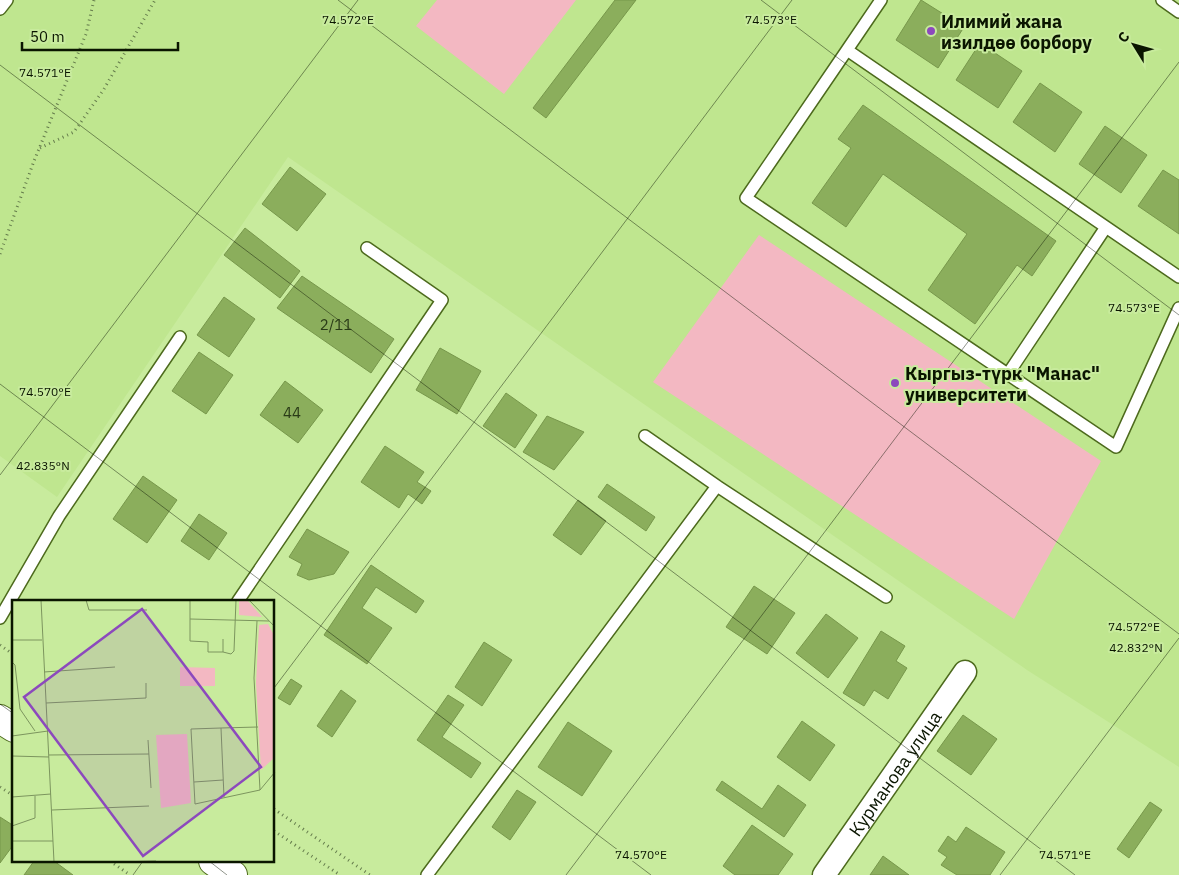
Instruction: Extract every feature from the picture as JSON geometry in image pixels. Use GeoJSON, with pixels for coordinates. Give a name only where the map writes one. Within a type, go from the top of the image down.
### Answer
{"type":"FeatureCollection","features":[{"type":"Feature","properties":{"kind":"main road"},"geometry":{"type":"LineString","coordinates":[[0,719],[12,727]]}},
{"type":"Feature","properties":{"kind":"main road"},"geometry":{"type":"LineString","coordinates":[[214,862],[234,875]]}},
{"type":"Feature","properties":{"kind":"street","name":"Курманова улица"},"geometry":{"type":"LineString","coordinates":[[824,875],[965,672]]}},
{"type":"Feature","properties":{"kind":"lane"},"geometry":{"type":"LineString","coordinates":[[0,9],[7,0]]}},
{"type":"Feature","properties":{"kind":"lane"},"geometry":{"type":"LineString","coordinates":[[881,0],[746,198],[1116,447],[1179,308]]}},
{"type":"Feature","properties":{"kind":"lane"},"geometry":{"type":"LineString","coordinates":[[1162,0],[1179,12]]}},
{"type":"Feature","properties":{"kind":"lane"},"geometry":{"type":"LineString","coordinates":[[847,50],[1179,276]]}},
{"type":"Feature","properties":{"kind":"lane"},"geometry":{"type":"LineString","coordinates":[[1008,374],[1106,227]]}},
{"type":"Feature","properties":{"kind":"lane"},"geometry":{"type":"LineString","coordinates":[[239,600],[442,300],[368,248]]}},
{"type":"Feature","properties":{"kind":"lane"},"geometry":{"type":"LineString","coordinates":[[0,618],[59,516],[180,337]]}},
{"type":"Feature","properties":{"kind":"lane"},"geometry":{"type":"LineString","coordinates":[[645,436],[717,486],[886,597]]}},
{"type":"Feature","properties":{"kind":"lane"},"geometry":{"type":"LineString","coordinates":[[427,875],[717,486]]}},
{"type":"Feature","properties":{"kind":"path"},"geometry":{"type":"LineString","coordinates":[[0,254],[86,34],[94,0]]}},
{"type":"Feature","properties":{"kind":"path"},"geometry":{"type":"LineString","coordinates":[[40,148],[74,132],[104,89],[155,0]]}},
{"type":"Feature","properties":{"kind":"path"},"geometry":{"type":"LineString","coordinates":[[0,646],[12,654]]}},
{"type":"Feature","properties":{"kind":"path"},"geometry":{"type":"LineString","coordinates":[[0,787],[12,795]]}},
{"type":"Feature","properties":{"kind":"path"},"geometry":{"type":"LineString","coordinates":[[275,810],[370,875]]}},
{"type":"Feature","properties":{"kind":"path"},"geometry":{"type":"LineString","coordinates":[[275,832],[340,875]]}},
{"type":"Feature","properties":{"kind":"path"},"geometry":{"type":"LineString","coordinates":[[111,862],[130,875]]}},
{"type":"Feature","properties":{"kind":"shaded area","name":"Кыргыз-түрк \"Манас\" университети"},"geometry":{"type":"Polygon","coordinates":[[[0,0],[1179,0],[1179,767],[1027,670],[288,157],[57,497],[0,456],[0,0]]]}},
{"type":"Feature","properties":{"kind":"shaded area"},"geometry":{"type":"Polygon","coordinates":[[[437,0],[576,0],[504,94],[416,26],[437,0]]]}},
{"type":"Feature","properties":{"kind":"shaded area"},"geometry":{"type":"Polygon","coordinates":[[[759,235],[1101,461],[1014,619],[653,382],[759,235]]]}},
{"type":"Feature","properties":{"kind":"building"},"geometry":{"type":"Polygon","coordinates":[[[615,0],[636,0],[546,118],[533,108],[615,0]]]}},
{"type":"Feature","properties":{"kind":"building"},"geometry":{"type":"Polygon","coordinates":[[[921,0],[964,27],[938,68],[896,40],[921,0]]]}},
{"type":"Feature","properties":{"kind":"building"},"geometry":{"type":"Polygon","coordinates":[[[980,43],[1022,71],[998,108],[956,80],[980,43]]]}},
{"type":"Feature","properties":{"kind":"building"},"geometry":{"type":"Polygon","coordinates":[[[1040,83],[1082,112],[1055,152],[1013,122],[1040,83]]]}},
{"type":"Feature","properties":{"kind":"building"},"geometry":{"type":"Polygon","coordinates":[[[863,105],[1056,241],[1032,276],[1017,265],[975,324],[928,290],[967,234],[883,174],[846,227],[812,203],[851,148],[838,139],[863,105]]]}},
{"type":"Feature","properties":{"kind":"building"},"geometry":{"type":"Polygon","coordinates":[[[1105,126],[1147,155],[1121,193],[1079,164],[1105,126]]]}},
{"type":"Feature","properties":{"kind":"building"},"geometry":{"type":"Polygon","coordinates":[[[290,167],[326,194],[297,231],[262,204],[290,167]]]}},
{"type":"Feature","properties":{"kind":"building"},"geometry":{"type":"Polygon","coordinates":[[[1163,170],[1179,180],[1179,234],[1138,206],[1163,170]]]}},
{"type":"Feature","properties":{"kind":"building"},"geometry":{"type":"Polygon","coordinates":[[[245,228],[300,271],[280,298],[224,255],[245,228]]]}},
{"type":"Feature","properties":{"kind":"building"},"geometry":{"type":"Polygon","coordinates":[[[302,276],[394,339],[371,373],[277,308],[302,276]]]}},
{"type":"Feature","properties":{"kind":"building"},"geometry":{"type":"Polygon","coordinates":[[[224,297],[255,319],[229,357],[197,335],[224,297]]]}},
{"type":"Feature","properties":{"kind":"building"},"geometry":{"type":"Polygon","coordinates":[[[440,348],[481,371],[457,414],[416,390],[440,348]]]}},
{"type":"Feature","properties":{"kind":"building"},"geometry":{"type":"Polygon","coordinates":[[[199,352],[233,375],[206,414],[172,391],[199,352]]]}},
{"type":"Feature","properties":{"kind":"building"},"geometry":{"type":"Polygon","coordinates":[[[285,381],[323,410],[298,443],[260,415],[285,381]]]}},
{"type":"Feature","properties":{"kind":"building"},"geometry":{"type":"Polygon","coordinates":[[[506,393],[537,415],[515,448],[483,426],[506,393]]]}},
{"type":"Feature","properties":{"kind":"building"},"geometry":{"type":"Polygon","coordinates":[[[547,416],[584,432],[554,470],[523,452],[547,416]]]}},
{"type":"Feature","properties":{"kind":"building"},"geometry":{"type":"Polygon","coordinates":[[[385,446],[424,472],[417,482],[431,491],[422,504],[408,494],[399,508],[361,482],[385,446]]]}},
{"type":"Feature","properties":{"kind":"building"},"geometry":{"type":"Polygon","coordinates":[[[143,476],[177,500],[147,543],[113,519],[143,476]]]}},
{"type":"Feature","properties":{"kind":"building"},"geometry":{"type":"Polygon","coordinates":[[[607,484],[655,517],[646,531],[598,497],[607,484]]]}},
{"type":"Feature","properties":{"kind":"building"},"geometry":{"type":"Polygon","coordinates":[[[578,500],[606,521],[581,555],[553,535],[578,500]]]}},
{"type":"Feature","properties":{"kind":"building"},"geometry":{"type":"Polygon","coordinates":[[[199,514],[227,533],[209,560],[181,541],[199,514]]]}},
{"type":"Feature","properties":{"kind":"building"},"geometry":{"type":"Polygon","coordinates":[[[307,529],[349,552],[334,574],[309,580],[297,575],[302,564],[289,557],[307,529]]]}},
{"type":"Feature","properties":{"kind":"building"},"geometry":{"type":"Polygon","coordinates":[[[371,565],[424,601],[416,613],[376,587],[362,608],[392,628],[367,664],[324,635],[371,565]]]}},
{"type":"Feature","properties":{"kind":"building"},"geometry":{"type":"Polygon","coordinates":[[[754,586],[795,613],[767,654],[726,627],[754,586]]]}},
{"type":"Feature","properties":{"kind":"building"},"geometry":{"type":"Polygon","coordinates":[[[826,614],[858,638],[828,678],[796,653],[826,614]]]}},
{"type":"Feature","properties":{"kind":"building"},"geometry":{"type":"Polygon","coordinates":[[[881,631],[905,646],[896,661],[907,668],[888,699],[874,690],[864,706],[843,693],[881,631]]]}},
{"type":"Feature","properties":{"kind":"building"},"geometry":{"type":"Polygon","coordinates":[[[484,642],[512,660],[482,706],[455,687],[484,642]]]}},
{"type":"Feature","properties":{"kind":"building"},"geometry":{"type":"Polygon","coordinates":[[[291,679],[302,686],[290,705],[278,698],[291,679]]]}},
{"type":"Feature","properties":{"kind":"building"},"geometry":{"type":"Polygon","coordinates":[[[341,690],[356,701],[332,737],[317,726],[341,690]]]}},
{"type":"Feature","properties":{"kind":"building"},"geometry":{"type":"Polygon","coordinates":[[[448,695],[464,705],[442,737],[481,763],[471,778],[417,740],[448,695]]]}},
{"type":"Feature","properties":{"kind":"building"},"geometry":{"type":"Polygon","coordinates":[[[963,715],[997,739],[971,775],[937,751],[963,715]]]}},
{"type":"Feature","properties":{"kind":"building"},"geometry":{"type":"Polygon","coordinates":[[[802,721],[835,745],[810,781],[777,757],[802,721]]]}},
{"type":"Feature","properties":{"kind":"building"},"geometry":{"type":"Polygon","coordinates":[[[568,722],[612,751],[582,796],[538,767],[568,722]]]}},
{"type":"Feature","properties":{"kind":"building"},"geometry":{"type":"Polygon","coordinates":[[[722,781],[762,809],[778,785],[806,805],[784,837],[716,790],[722,781]]]}},
{"type":"Feature","properties":{"kind":"building"},"geometry":{"type":"Polygon","coordinates":[[[517,790],[536,802],[510,840],[492,827],[517,790]]]}},
{"type":"Feature","properties":{"kind":"building"},"geometry":{"type":"Polygon","coordinates":[[[1150,802],[1162,810],[1129,858],[1117,849],[1150,802]]]}},
{"type":"Feature","properties":{"kind":"building"},"geometry":{"type":"Polygon","coordinates":[[[0,817],[12,825],[12,847],[0,863],[0,817]]]}},
{"type":"Feature","properties":{"kind":"building"},"geometry":{"type":"Polygon","coordinates":[[[752,825],[793,854],[778,875],[735,875],[723,866],[752,825]]]}},
{"type":"Feature","properties":{"kind":"building"},"geometry":{"type":"Polygon","coordinates":[[[966,827],[1005,852],[990,875],[957,875],[941,865],[947,857],[938,851],[948,836],[956,842],[966,827]]]}},
{"type":"Feature","properties":{"kind":"building"},"geometry":{"type":"Polygon","coordinates":[[[883,856],[909,875],[870,875],[883,856]]]}},
{"type":"Feature","properties":{"kind":"building"},"geometry":{"type":"Polygon","coordinates":[[[33,862],[55,862],[73,875],[24,875],[33,862]]]}},
{"type":"Feature","properties":{"kind":"place","name":"Илимий жана изилдөө борбору"},"geometry":{"type":"Point","coordinates":[931,31]}},
{"type":"Feature","properties":{"kind":"place","name":"Кыргыз-түрк \"Манас\" университети"},"geometry":{"type":"Point","coordinates":[895,383]}}]}
